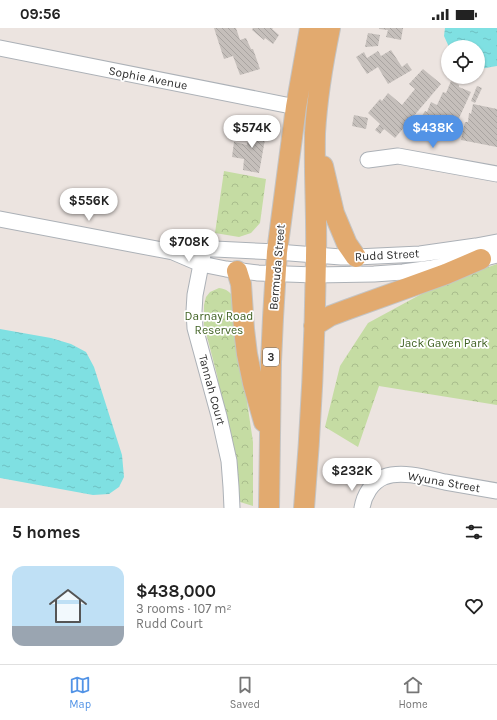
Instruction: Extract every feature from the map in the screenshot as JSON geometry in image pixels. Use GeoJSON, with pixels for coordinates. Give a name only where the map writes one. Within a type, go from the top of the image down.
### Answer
{"type":"FeatureCollection","features":[{"type":"Feature","properties":{"kind":"main road","name":"Bermuda Street"},"geometry":{"type":"LineString","coordinates":[[269,508],[269,441],[275,274],[296,107],[310,28]]}},
{"type":"Feature","properties":{"kind":"main road"},"geometry":{"type":"LineString","coordinates":[[304,508],[308,460],[314,326],[316,255],[315,133],[322,75],[330,28]]}},
{"type":"Feature","properties":{"kind":"main road"},"geometry":{"type":"LineString","coordinates":[[315,133],[334,213],[347,244],[356,257]]}},
{"type":"Feature","properties":{"kind":"main road"},"geometry":{"type":"LineString","coordinates":[[314,326],[330,316],[489,257]]}},
{"type":"Feature","properties":{"kind":"main road"},"geometry":{"type":"LineString","coordinates":[[237,271],[241,284],[244,329],[253,383],[269,441]]}},
{"type":"Feature","properties":{"kind":"street","name":"Sophie Avenue"},"geometry":{"type":"LineString","coordinates":[[0,48],[296,107]]}},
{"type":"Feature","properties":{"kind":"street"},"geometry":{"type":"LineString","coordinates":[[368,160],[398,156],[497,174]]}},
{"type":"Feature","properties":{"kind":"street"},"geometry":{"type":"LineString","coordinates":[[0,220],[173,252]]}},
{"type":"Feature","properties":{"kind":"street","name":"Rudd Street"},"geometry":{"type":"LineString","coordinates":[[173,252],[194,248],[356,257],[420,254],[497,242]]}},
{"type":"Feature","properties":{"kind":"street","name":"Tannah Court"},"geometry":{"type":"LineString","coordinates":[[204,249],[195,294],[195,328],[219,416],[229,461],[232,508]]}},
{"type":"Feature","properties":{"kind":"street","name":"Rudd Street"},"geometry":{"type":"LineString","coordinates":[[173,252],[201,264],[237,271],[315,275],[366,275],[402,272],[489,257]]}},
{"type":"Feature","properties":{"kind":"street","name":"Wyuna Street"},"geometry":{"type":"LineString","coordinates":[[362,508],[366,495],[371,487],[384,477],[393,475],[404,475],[497,491]]}},
{"type":"Feature","properties":{"kind":"green space"},"geometry":{"type":"Polygon","coordinates":[[[224,171],[266,179],[260,223],[251,233],[239,237],[215,233],[224,171]]]}},
{"type":"Feature","properties":{"kind":"green space","name":"Jack Gaven Park"},"geometry":{"type":"Polygon","coordinates":[[[497,264],[497,405],[379,386],[358,447],[325,427],[340,366],[368,323],[438,285],[497,264]]]}},
{"type":"Feature","properties":{"kind":"green space","name":"Darnay Road Reserves"},"geometry":{"type":"Polygon","coordinates":[[[219,288],[228,291],[234,298],[242,368],[253,442],[253,506],[240,502],[217,375],[204,325],[204,305],[206,297],[210,292],[219,288]]]}},
{"type":"Feature","properties":{"kind":"water"},"geometry":{"type":"Polygon","coordinates":[[[445,28],[497,28],[497,66],[485,68],[485,40],[446,40],[444,36],[445,28]]]}},
{"type":"Feature","properties":{"kind":"water"},"geometry":{"type":"Polygon","coordinates":[[[0,329],[51,338],[71,344],[86,352],[94,367],[122,455],[124,477],[119,487],[109,494],[93,495],[0,478],[0,329]]]}},
{"type":"Feature","properties":{"kind":"building"},"geometry":{"type":"Polygon","coordinates":[[[214,28],[236,28],[240,40],[246,38],[251,49],[253,49],[260,69],[240,75],[233,56],[224,59],[214,28]]]}},
{"type":"Feature","properties":{"kind":"building"},"geometry":{"type":"Polygon","coordinates":[[[253,28],[273,28],[272,29],[279,35],[273,44],[265,38],[264,40],[252,30],[253,28]]]}},
{"type":"Feature","properties":{"kind":"building"},"geometry":{"type":"Polygon","coordinates":[[[379,28],[403,28],[401,40],[386,37],[388,30],[379,28]]]}},
{"type":"Feature","properties":{"kind":"building"},"geometry":{"type":"Polygon","coordinates":[[[368,33],[380,35],[378,46],[365,47],[368,33]]]}},
{"type":"Feature","properties":{"kind":"building"},"geometry":{"type":"Polygon","coordinates":[[[391,50],[402,67],[407,63],[412,70],[388,84],[378,67],[367,74],[356,57],[364,52],[367,58],[378,51],[381,56],[391,50]]]}},
{"type":"Feature","properties":{"kind":"building"},"geometry":{"type":"Polygon","coordinates":[[[423,69],[441,84],[395,138],[384,129],[380,134],[375,130],[380,124],[368,113],[380,99],[382,101],[388,93],[402,105],[415,89],[409,84],[423,69]]]}},
{"type":"Feature","properties":{"kind":"building"},"geometry":{"type":"Polygon","coordinates":[[[450,84],[457,84],[459,87],[471,92],[449,140],[416,125],[421,115],[422,116],[425,111],[427,112],[431,102],[437,105],[443,92],[446,93],[450,84]]]}},
{"type":"Feature","properties":{"kind":"building"},"geometry":{"type":"Polygon","coordinates":[[[477,86],[482,88],[475,103],[471,101],[477,86]]]}},
{"type":"Feature","properties":{"kind":"building"},"geometry":{"type":"Polygon","coordinates":[[[473,104],[497,109],[497,147],[461,140],[465,122],[468,122],[469,113],[471,114],[473,104]]]}},
{"type":"Feature","properties":{"kind":"building"},"geometry":{"type":"Polygon","coordinates":[[[354,115],[368,118],[366,129],[352,126],[354,115]]]}},
{"type":"Feature","properties":{"kind":"building"},"geometry":{"type":"Polygon","coordinates":[[[250,125],[267,128],[259,173],[243,170],[244,159],[232,157],[234,142],[247,145],[250,125]]]}}]}
